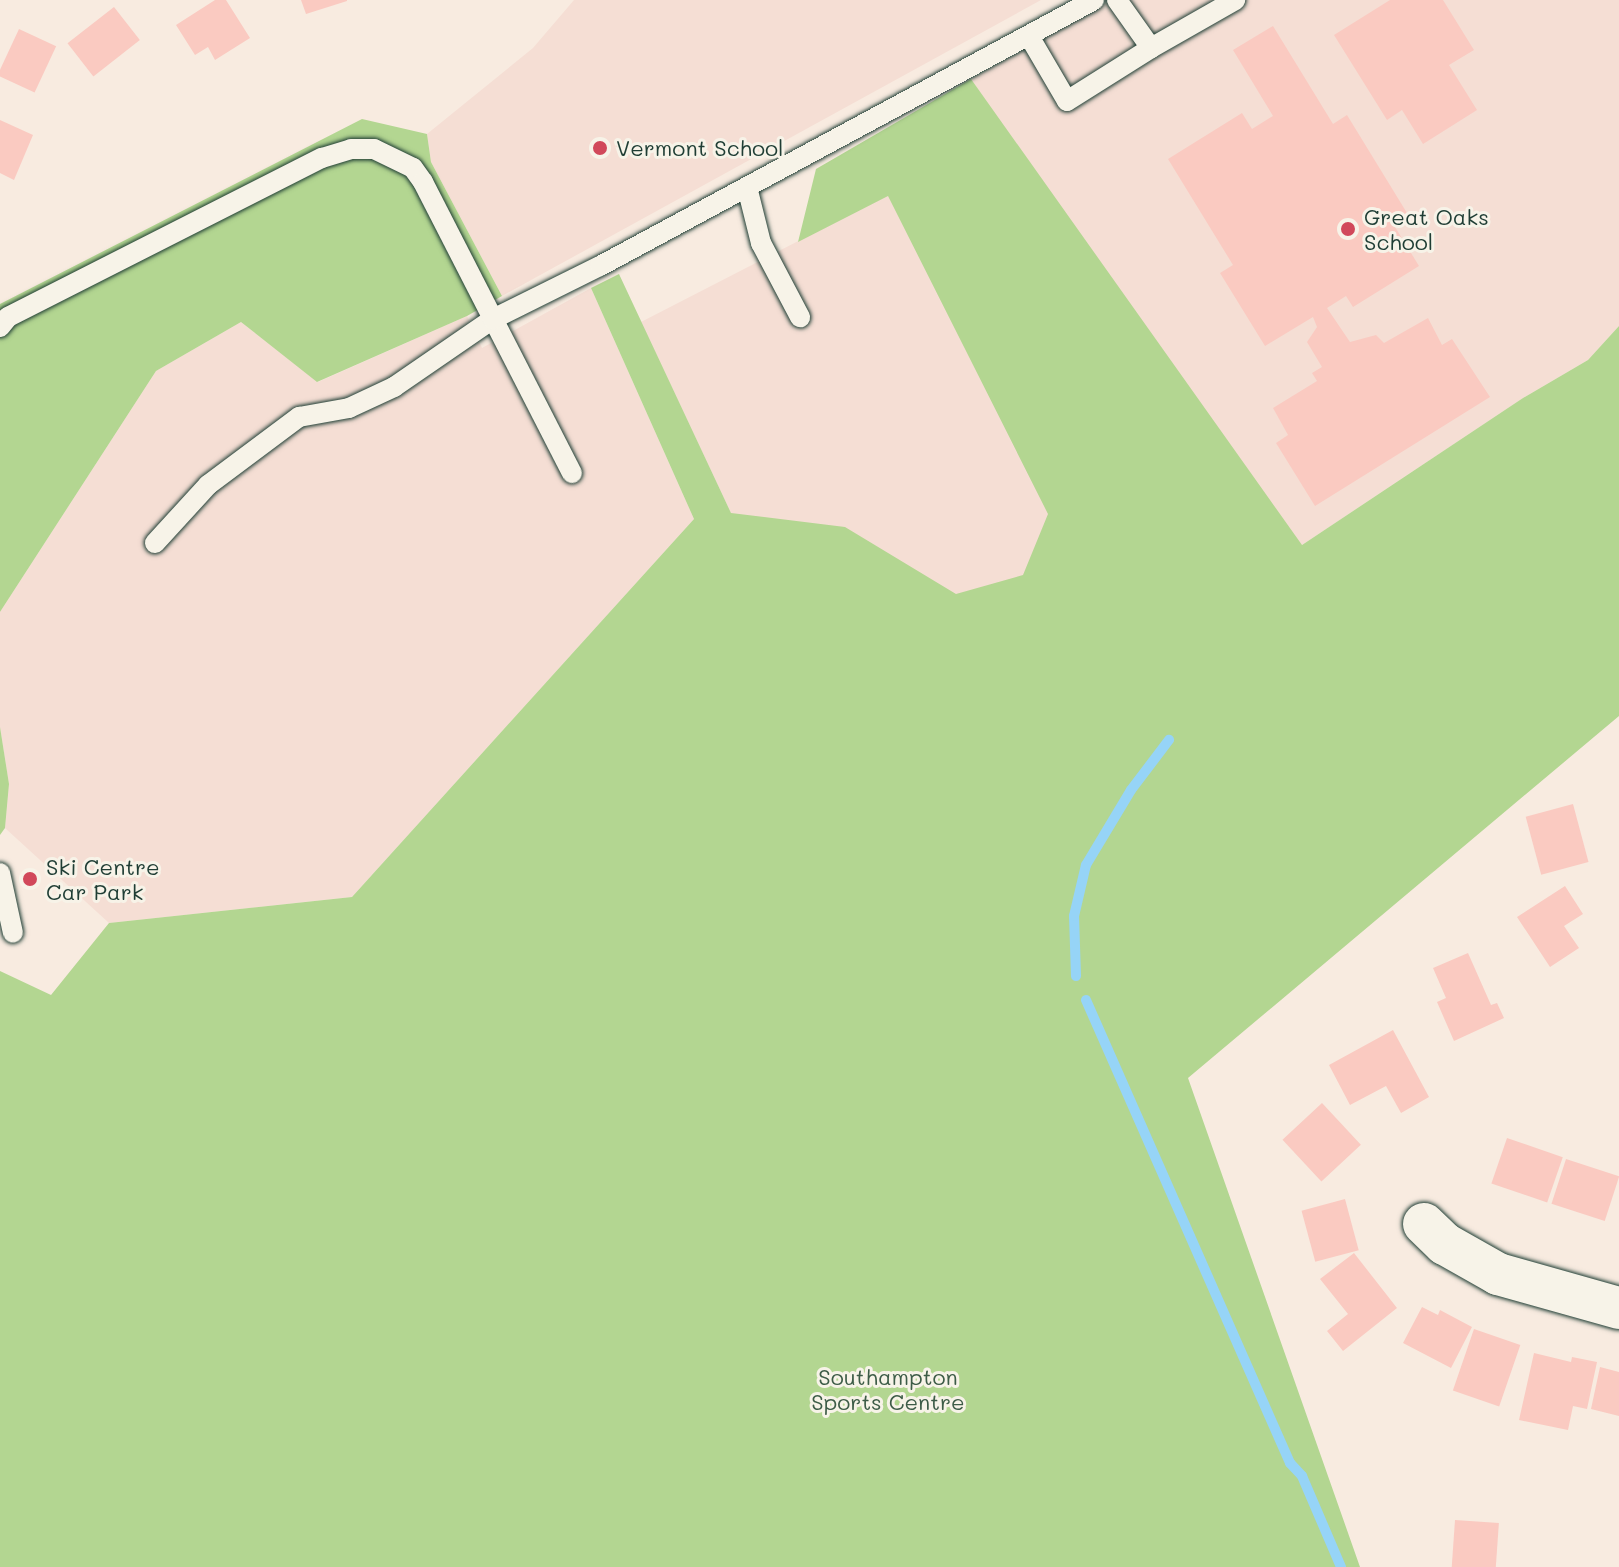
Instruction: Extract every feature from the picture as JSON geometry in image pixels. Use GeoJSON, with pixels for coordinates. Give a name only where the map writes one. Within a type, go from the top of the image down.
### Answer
{"type":"FeatureCollection","features":[{"type":"Feature","properties":{"kind":"street"},"geometry":{"type":"LineString","coordinates":[[1424,1224],[1445,1244],[1498,1274],[1619,1308]]}},
{"type":"Feature","properties":{"kind":"lane"},"geometry":{"type":"LineString","coordinates":[[155,543],[208,485],[299,417],[349,408],[394,387],[493,319],[747,187],[1094,0]]}},
{"type":"Feature","properties":{"kind":"lane"},"geometry":{"type":"LineString","coordinates":[[1117,0],[1151,48]]}},
{"type":"Feature","properties":{"kind":"lane"},"geometry":{"type":"LineString","coordinates":[[1029,36],[1067,101],[1235,0]]}},
{"type":"Feature","properties":{"kind":"lane"},"geometry":{"type":"LineString","coordinates":[[0,327],[8,317],[322,158],[351,149],[374,149],[413,168],[572,473]]}},
{"type":"Feature","properties":{"kind":"lane"},"geometry":{"type":"LineString","coordinates":[[747,187],[761,243],[800,317]]}},
{"type":"Feature","properties":{"kind":"lane"},"geometry":{"type":"LineString","coordinates":[[0,873],[13,933]]}},
{"type":"Feature","properties":{"kind":"shaded area","name":"Vermont School"},"geometry":{"type":"Polygon","coordinates":[[[574,0],[1041,0],[502,296],[431,162],[427,134],[533,48],[574,0]]]}},
{"type":"Feature","properties":{"kind":"shaded area"},"geometry":{"type":"Polygon","coordinates":[[[1112,0],[1619,0],[1619,326],[1588,360],[1523,398],[1060,706],[731,513],[641,322],[1008,133],[971,79],[1112,0]]]}},
{"type":"Feature","properties":{"kind":"shaded area"},"geometry":{"type":"Polygon","coordinates":[[[591,288],[694,519],[352,897],[109,923],[5,828],[9,784],[0,727],[0,612],[156,371],[241,322],[318,382],[467,316],[482,348],[591,288]]]}},
{"type":"Feature","properties":{"kind":"green space","name":"Southampton Sports Centre"},"geometry":{"type":"Polygon","coordinates":[[[971,79],[1302,545],[1523,398],[1588,360],[1619,326],[1619,716],[1188,1078],[1360,1567],[0,1567],[0,971],[51,995],[109,923],[352,897],[694,519],[591,288],[619,274],[731,513],[845,527],[956,594],[1023,575],[1048,514],[888,196],[798,242],[816,169],[971,79]]]}},
{"type":"Feature","properties":{"kind":"green space"},"geometry":{"type":"Polygon","coordinates":[[[362,119],[427,134],[431,162],[502,296],[467,316],[317,382],[241,322],[156,371],[0,612],[0,304],[362,119]]]}},
{"type":"Feature","properties":{"kind":"green space"},"geometry":{"type":"Polygon","coordinates":[[[0,727],[9,784],[5,828],[0,835],[0,727]]]}},
{"type":"Feature","properties":{"kind":"building"},"geometry":{"type":"Polygon","coordinates":[[[215,0],[226,0],[250,38],[215,60],[208,47],[195,55],[176,25],[215,0]]]}},
{"type":"Feature","properties":{"kind":"building"},"geometry":{"type":"Polygon","coordinates":[[[301,0],[347,0],[347,1],[306,14],[301,0]]]}},
{"type":"Feature","properties":{"kind":"building"},"geometry":{"type":"Polygon","coordinates":[[[1390,0],[1443,0],[1474,50],[1449,65],[1477,110],[1423,144],[1402,110],[1387,120],[1334,35],[1390,0]]]}},
{"type":"Feature","properties":{"kind":"building"},"geometry":{"type":"Polygon","coordinates":[[[114,7],[140,40],[93,76],[68,43],[114,7]]]}},
{"type":"Feature","properties":{"kind":"building"},"geometry":{"type":"Polygon","coordinates":[[[1273,26],[1333,124],[1347,115],[1407,213],[1392,222],[1419,266],[1353,307],[1346,296],[1327,308],[1350,342],[1376,335],[1384,343],[1428,318],[1442,345],[1452,339],[1490,397],[1315,506],[1276,443],[1288,435],[1273,408],[1317,381],[1312,373],[1322,367],[1307,342],[1317,327],[1313,317],[1265,346],[1220,273],[1233,265],[1168,159],[1242,113],[1252,129],[1273,116],[1233,50],[1273,26]]]}},
{"type":"Feature","properties":{"kind":"building"},"geometry":{"type":"Polygon","coordinates":[[[19,29],[56,46],[35,93],[0,76],[0,70],[19,29]]]}},
{"type":"Feature","properties":{"kind":"building"},"geometry":{"type":"Polygon","coordinates":[[[0,120],[33,135],[14,180],[0,173],[0,120]]]}},
{"type":"Feature","properties":{"kind":"building"},"geometry":{"type":"Polygon","coordinates":[[[1573,804],[1589,862],[1541,875],[1526,817],[1573,804]]]}},
{"type":"Feature","properties":{"kind":"building"},"geometry":{"type":"Polygon","coordinates":[[[1565,886],[1583,914],[1564,926],[1579,948],[1550,967],[1517,917],[1565,886]]]}},
{"type":"Feature","properties":{"kind":"building"},"geometry":{"type":"Polygon","coordinates":[[[1468,953],[1491,1005],[1497,1003],[1504,1018],[1454,1041],[1437,1002],[1446,998],[1433,968],[1468,953]]]}},
{"type":"Feature","properties":{"kind":"building"},"geometry":{"type":"Polygon","coordinates":[[[1393,1030],[1429,1097],[1401,1113],[1386,1086],[1350,1105],[1329,1065],[1393,1030]]]}},
{"type":"Feature","properties":{"kind":"building"},"geometry":{"type":"Polygon","coordinates":[[[1322,1103],[1361,1145],[1321,1182],[1283,1140],[1322,1103]]]}},
{"type":"Feature","properties":{"kind":"building"},"geometry":{"type":"Polygon","coordinates":[[[1507,1138],[1563,1157],[1547,1203],[1491,1183],[1507,1138]]]}},
{"type":"Feature","properties":{"kind":"building"},"geometry":{"type":"Polygon","coordinates":[[[1566,1159],[1619,1176],[1605,1221],[1551,1204],[1566,1159]]]}},
{"type":"Feature","properties":{"kind":"building"},"geometry":{"type":"Polygon","coordinates":[[[1345,1199],[1359,1250],[1315,1262],[1302,1211],[1345,1199]]]}},
{"type":"Feature","properties":{"kind":"building"},"geometry":{"type":"Polygon","coordinates":[[[1354,1253],[1397,1308],[1343,1351],[1327,1331],[1348,1314],[1320,1279],[1354,1253]]]}},
{"type":"Feature","properties":{"kind":"building"},"geometry":{"type":"Polygon","coordinates":[[[1422,1307],[1438,1315],[1440,1310],[1472,1327],[1451,1368],[1403,1343],[1422,1307]]]}},
{"type":"Feature","properties":{"kind":"building"},"geometry":{"type":"Polygon","coordinates":[[[1474,1329],[1520,1345],[1499,1406],[1453,1390],[1474,1329]]]}},
{"type":"Feature","properties":{"kind":"building"},"geometry":{"type":"Polygon","coordinates":[[[1534,1353],[1571,1362],[1572,1357],[1597,1362],[1587,1409],[1573,1406],[1568,1430],[1519,1420],[1534,1353]]]}},
{"type":"Feature","properties":{"kind":"building"},"geometry":{"type":"Polygon","coordinates":[[[1600,1367],[1619,1372],[1619,1416],[1591,1409],[1600,1367]]]}},
{"type":"Feature","properties":{"kind":"building"},"geometry":{"type":"Polygon","coordinates":[[[1455,1520],[1499,1523],[1496,1567],[1452,1567],[1455,1520]]]}},
{"type":"Feature","properties":{"kind":"waterway"},"geometry":{"type":"LineString","coordinates":[[1076,976],[1074,916],[1086,865],[1131,790],[1169,740]]}},
{"type":"Feature","properties":{"kind":"waterway"},"geometry":{"type":"LineString","coordinates":[[1086,1000],[1290,1463],[1302,1476],[1341,1567]]}},
{"type":"Feature","properties":{"kind":"place","name":"Vermont School"},"geometry":{"type":"Point","coordinates":[600,148]}},
{"type":"Feature","properties":{"kind":"place","name":"Great Oaks School"},"geometry":{"type":"Point","coordinates":[1348,229]}},
{"type":"Feature","properties":{"kind":"place","name":"Ski Centre Car Park"},"geometry":{"type":"Point","coordinates":[30,879]}}]}
